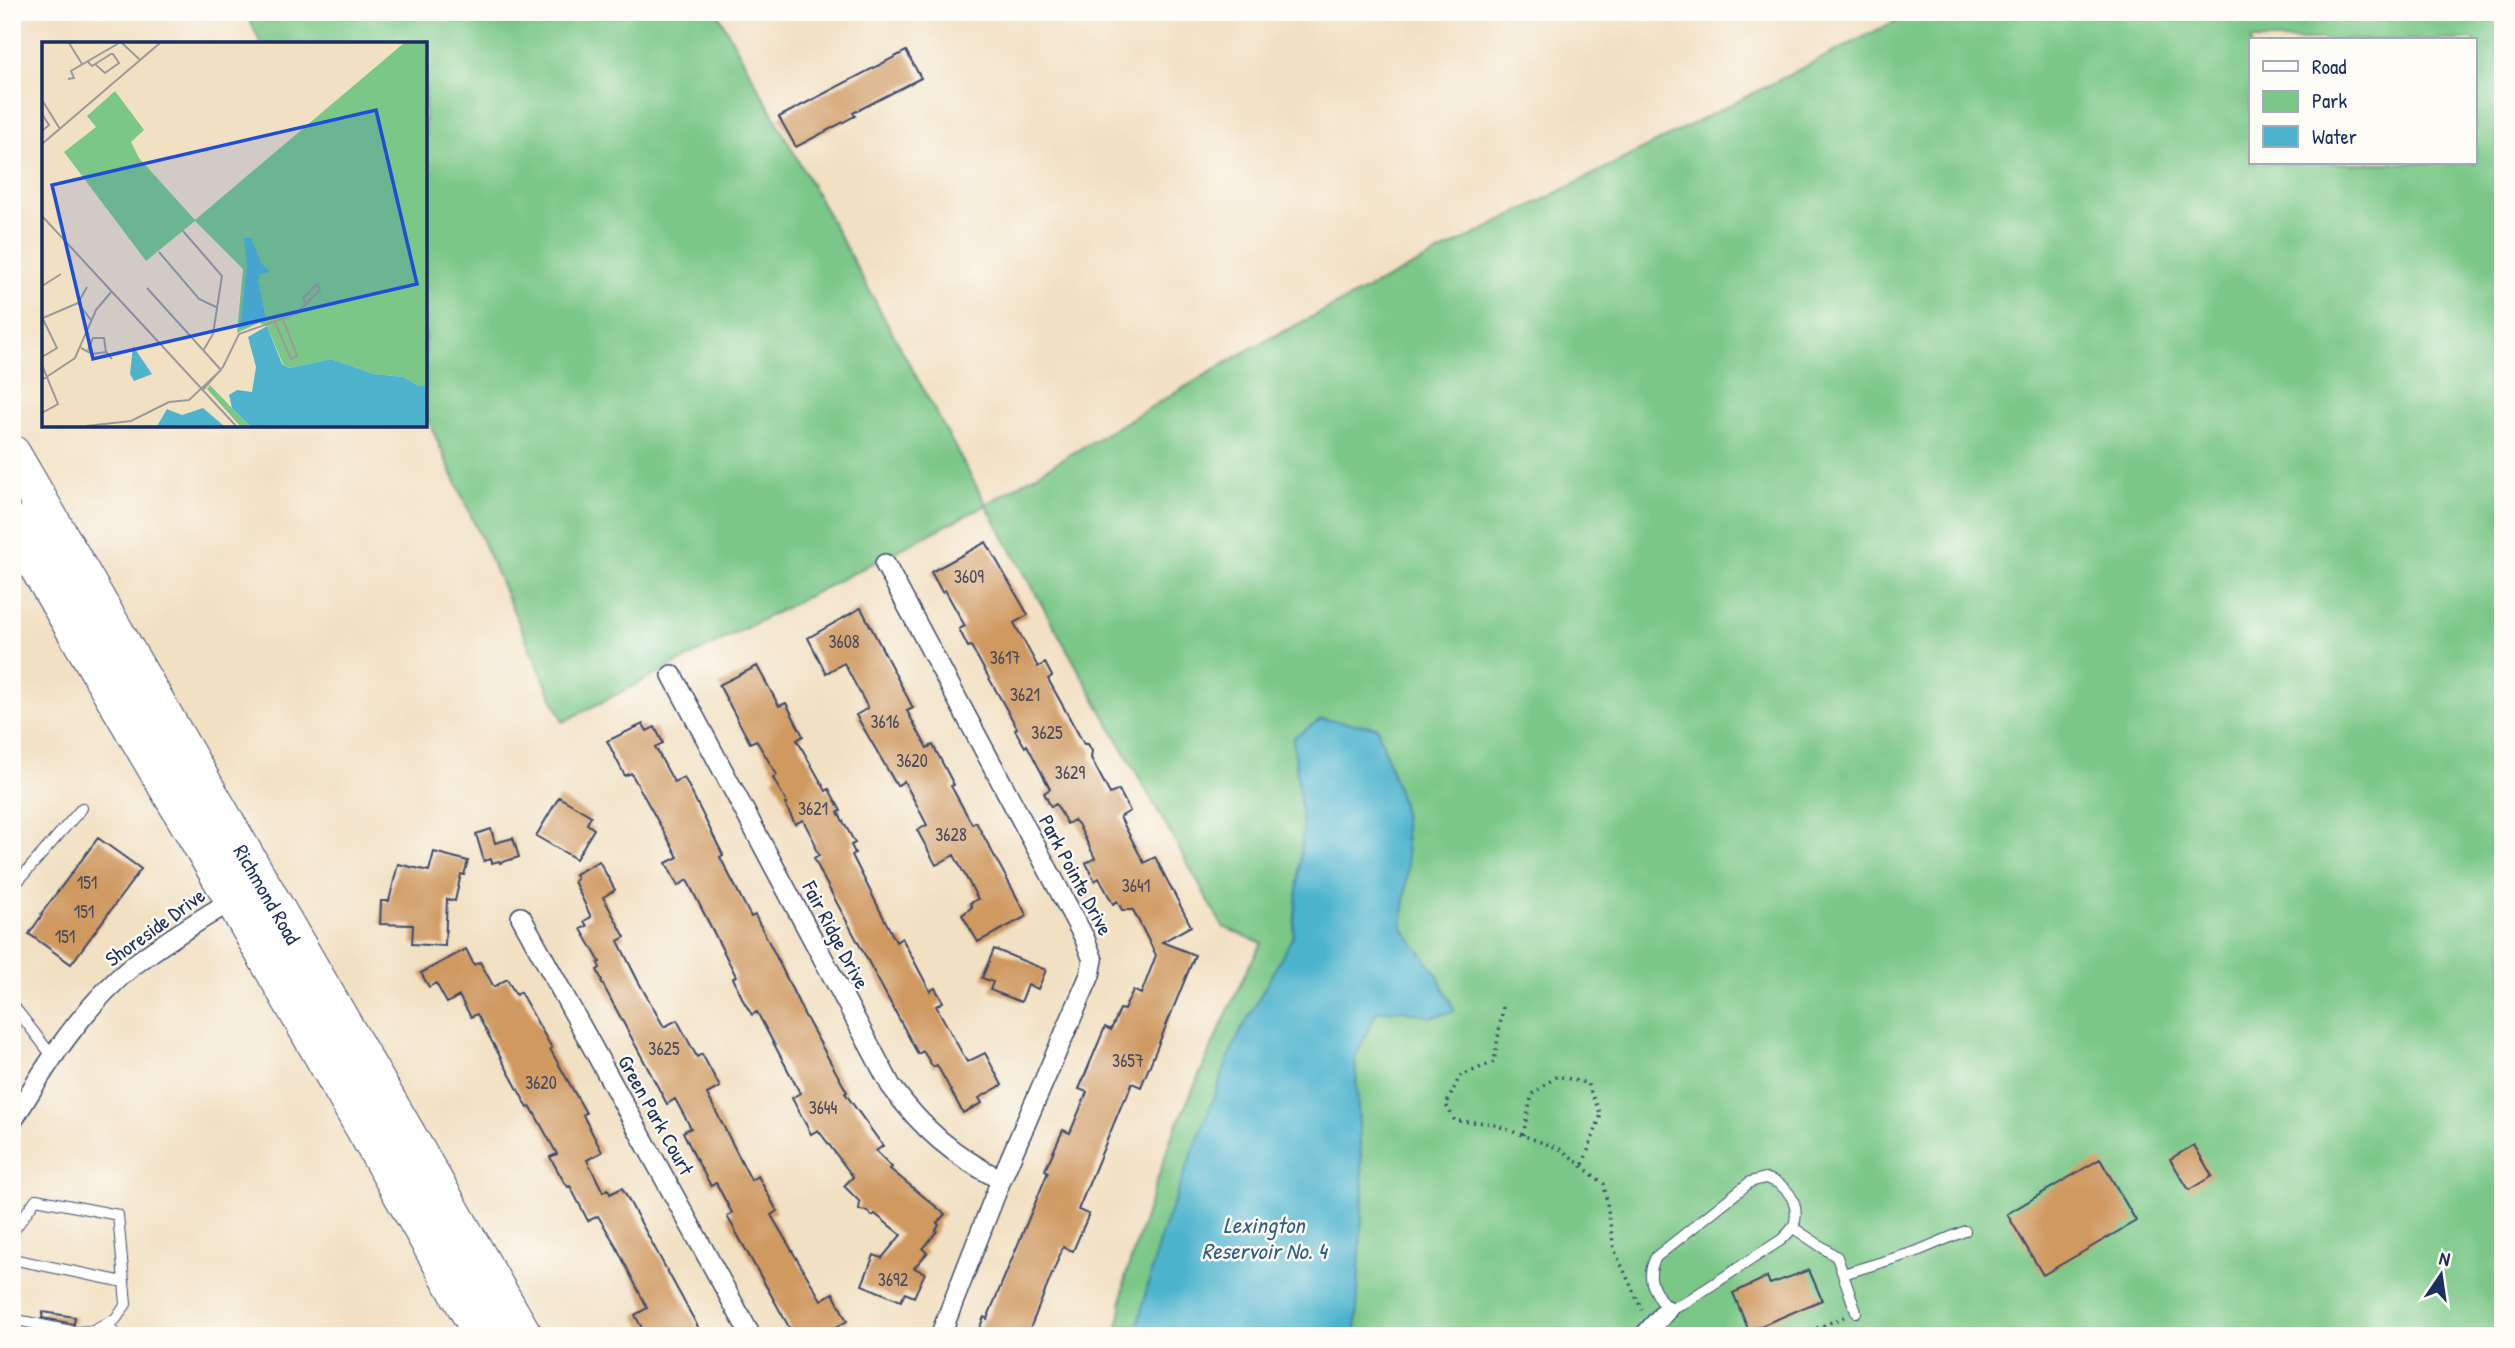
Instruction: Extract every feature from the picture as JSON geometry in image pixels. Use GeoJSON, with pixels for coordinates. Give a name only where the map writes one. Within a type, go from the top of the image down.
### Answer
{"type":"FeatureCollection","features":[{"type":"Feature","properties":{"kind":"highway","name":"Richmond Road"},"geometry":{"type":"LineString","coordinates":[[12,453],[483,1336]]}},
{"type":"Feature","properties":{"kind":"highway","name":"Richmond Road"},"geometry":{"type":"LineString","coordinates":[[12,523],[247,890],[524,1336]]}},
{"type":"Feature","properties":{"kind":"street","name":"Park Pointe Drive"},"geometry":{"type":"LineString","coordinates":[[885,564],[1084,937],[1093,960],[1090,975],[1001,1180],[940,1336]]}},
{"type":"Feature","properties":{"kind":"street","name":"Fair Ridge Drive"},"geometry":{"type":"LineString","coordinates":[[673,675],[891,1086],[922,1126],[943,1145],[1001,1180]]}},
{"type":"Feature","properties":{"kind":"street","name":"Shoreside Drive"},"geometry":{"type":"LineString","coordinates":[[12,1122],[53,1057],[106,990],[133,966],[247,890]]}},
{"type":"Feature","properties":{"kind":"street","name":"Green Park Court"},"geometry":{"type":"LineString","coordinates":[[521,917],[751,1336]]}},
{"type":"Feature","properties":{"kind":"street"},"geometry":{"type":"LineString","coordinates":[[1647,1333],[1667,1310]]}},
{"type":"Feature","properties":{"kind":"lane"},"geometry":{"type":"LineString","coordinates":[[12,888],[82,808]]}},
{"type":"Feature","properties":{"kind":"lane"},"geometry":{"type":"LineString","coordinates":[[12,1004],[53,1057]]}},
{"type":"Feature","properties":{"kind":"lane"},"geometry":{"type":"LineString","coordinates":[[1765,1178],[1778,1181],[1787,1190],[1795,1204],[1793,1227],[1781,1240],[1686,1302],[1667,1310],[1650,1281],[1649,1270],[1656,1257],[1750,1182],[1765,1178]]}},
{"type":"Feature","properties":{"kind":"lane"},"geometry":{"type":"LineString","coordinates":[[12,1233],[36,1199],[118,1214],[126,1304],[116,1319],[93,1331],[76,1332],[12,1319]]}},
{"type":"Feature","properties":{"kind":"lane"},"geometry":{"type":"LineString","coordinates":[[1793,1227],[1837,1257],[1856,1312]]}},
{"type":"Feature","properties":{"kind":"lane"},"geometry":{"type":"LineString","coordinates":[[1843,1274],[1915,1252],[1965,1231]]}},
{"type":"Feature","properties":{"kind":"lane"},"geometry":{"type":"LineString","coordinates":[[12,1259],[124,1282]]}},
{"type":"Feature","properties":{"kind":"lane"},"geometry":{"type":"LineString","coordinates":[[108,1324],[116,1336]]}},
{"type":"Feature","properties":{"kind":"path"},"geometry":{"type":"LineString","coordinates":[[1503,1007],[1494,1062],[1460,1076],[1446,1105],[1455,1121],[1490,1123],[1562,1150],[1604,1184],[1614,1250],[1647,1333]]}},
{"type":"Feature","properties":{"kind":"path"},"geometry":{"type":"LineString","coordinates":[[1523,1135],[1532,1094],[1557,1076],[1587,1083],[1601,1115],[1582,1167]]}},
{"type":"Feature","properties":{"kind":"path"},"geometry":{"type":"LineString","coordinates":[[1797,1336],[1856,1312]]}},
{"type":"Feature","properties":{"kind":"green space"},"geometry":{"type":"Polygon","coordinates":[[[246,12],[717,12],[986,504],[1255,346],[1913,12],[2503,12],[2503,1336],[1117,1336],[1125,1278],[1171,1138],[1246,971],[1262,943],[1223,927],[986,505],[563,722],[427,417],[427,42],[260,42],[246,12]]]}},
{"type":"Feature","properties":{"kind":"water","name":"Lexington Reservoir No. 4"},"geometry":{"type":"Polygon","coordinates":[[[1321,719],[1377,727],[1402,803],[1408,866],[1402,927],[1438,976],[1455,1011],[1431,1017],[1404,1010],[1377,1011],[1355,1058],[1363,1191],[1356,1331],[1352,1336],[1135,1336],[1160,1238],[1235,1042],[1293,936],[1303,829],[1293,738],[1321,719]]]}},
{"type":"Feature","properties":{"kind":"building"},"geometry":{"type":"Polygon","coordinates":[[[906,51],[921,78],[853,113],[855,116],[796,147],[779,117],[906,51]]]}},
{"type":"Feature","properties":{"kind":"building"},"geometry":{"type":"Polygon","coordinates":[[[986,542],[1028,615],[1014,623],[1038,667],[1045,663],[1052,676],[1048,679],[1084,744],[1088,744],[1092,751],[1091,758],[1110,794],[1119,790],[1130,811],[1120,817],[1144,863],[1155,857],[1191,926],[1162,942],[1195,955],[1141,1087],[1132,1083],[1078,1210],[1089,1214],[1073,1251],[1063,1247],[1027,1336],[976,1336],[984,1317],[987,1319],[1063,1130],[1070,1133],[1087,1092],[1079,1089],[1105,1027],[1111,1030],[1120,1009],[1124,1010],[1133,990],[1141,994],[1156,955],[1133,910],[1122,910],[1117,901],[1113,904],[1099,878],[1095,881],[1086,863],[1095,858],[1078,824],[1074,820],[1067,824],[1056,804],[1051,807],[1044,793],[1050,789],[1027,745],[1025,747],[1015,730],[1017,728],[971,646],[968,647],[959,629],[965,626],[945,590],[942,592],[931,572],[986,542]]]}},
{"type":"Feature","properties":{"kind":"building"},"geometry":{"type":"Polygon","coordinates":[[[861,608],[913,708],[907,711],[927,748],[933,745],[954,785],[951,786],[972,824],[976,822],[1027,916],[978,942],[962,915],[972,907],[970,903],[978,899],[954,855],[936,865],[917,830],[927,825],[904,781],[897,786],[856,715],[868,708],[844,663],[826,673],[808,638],[861,608]]]}},
{"type":"Feature","properties":{"kind":"building"},"geometry":{"type":"Polygon","coordinates":[[[757,666],[779,706],[786,703],[803,736],[797,740],[826,791],[829,789],[841,811],[838,812],[855,843],[851,845],[855,853],[852,855],[896,942],[902,938],[930,991],[935,988],[943,1002],[936,1006],[967,1062],[985,1053],[1002,1085],[979,1098],[982,1103],[963,1113],[937,1065],[933,1067],[923,1051],[918,1054],[824,879],[814,858],[819,855],[814,846],[816,845],[803,820],[795,824],[773,778],[777,775],[756,740],[750,743],[719,685],[757,666]]]}},
{"type":"Feature","properties":{"kind":"building"},"geometry":{"type":"Polygon","coordinates":[[[643,724],[647,731],[655,727],[663,743],[655,747],[674,782],[684,777],[723,855],[720,857],[751,917],[755,915],[804,1014],[847,1092],[845,1093],[883,1146],[876,1151],[892,1167],[890,1169],[945,1214],[937,1223],[937,1231],[923,1249],[927,1253],[914,1268],[925,1273],[914,1297],[905,1293],[901,1301],[862,1285],[874,1255],[882,1258],[901,1235],[875,1214],[872,1216],[867,1211],[859,1210],[860,1202],[844,1186],[853,1177],[818,1130],[811,1134],[792,1098],[800,1093],[757,1012],[752,1015],[744,1002],[733,978],[736,976],[687,880],[678,886],[666,863],[678,857],[631,773],[625,776],[607,741],[643,724]]]}},
{"type":"Feature","properties":{"kind":"building"},"geometry":{"type":"Polygon","coordinates":[[[559,797],[591,816],[587,824],[594,829],[576,859],[536,836],[559,797]]]}},
{"type":"Feature","properties":{"kind":"building"},"geometry":{"type":"Polygon","coordinates":[[[491,829],[495,843],[513,838],[519,857],[500,863],[492,863],[491,859],[484,861],[476,834],[491,829]]]}},
{"type":"Feature","properties":{"kind":"building"},"geometry":{"type":"Polygon","coordinates":[[[98,838],[141,869],[71,964],[29,934],[98,838]]]}},
{"type":"Feature","properties":{"kind":"building"},"geometry":{"type":"Polygon","coordinates":[[[434,852],[468,861],[464,875],[461,874],[455,901],[447,899],[445,946],[412,944],[413,925],[380,924],[381,901],[389,901],[398,864],[429,871],[434,852]]]}},
{"type":"Feature","properties":{"kind":"building"},"geometry":{"type":"Polygon","coordinates":[[[599,861],[615,890],[603,897],[625,937],[618,941],[638,981],[664,1027],[677,1020],[697,1057],[702,1054],[720,1087],[707,1094],[751,1180],[758,1176],[777,1211],[771,1215],[821,1300],[833,1293],[847,1321],[820,1336],[794,1336],[727,1216],[732,1213],[716,1183],[711,1186],[695,1157],[683,1132],[691,1128],[675,1099],[667,1104],[601,981],[597,970],[600,968],[600,962],[581,929],[587,926],[584,921],[591,917],[574,881],[577,879],[575,874],[599,861]]]}},
{"type":"Feature","properties":{"kind":"building"},"geometry":{"type":"Polygon","coordinates":[[[466,949],[474,965],[480,962],[494,987],[507,979],[516,995],[520,992],[586,1113],[583,1115],[602,1152],[587,1160],[603,1192],[608,1189],[610,1194],[622,1188],[703,1336],[646,1336],[635,1315],[647,1308],[615,1244],[598,1216],[588,1221],[570,1186],[563,1180],[550,1157],[557,1154],[531,1107],[528,1108],[477,1014],[471,1017],[459,996],[447,1003],[436,983],[429,987],[421,973],[466,949]]]}},
{"type":"Feature","properties":{"kind":"building"},"geometry":{"type":"Polygon","coordinates":[[[994,949],[1046,970],[1038,989],[1028,985],[1021,1002],[990,990],[993,982],[982,978],[994,949]]]}},
{"type":"Feature","properties":{"kind":"building"},"geometry":{"type":"Polygon","coordinates":[[[2194,1145],[2212,1176],[2189,1190],[2170,1159],[2194,1145]]]}},
{"type":"Feature","properties":{"kind":"building"},"geometry":{"type":"Polygon","coordinates":[[[2100,1159],[2136,1221],[2043,1275],[2007,1214],[2100,1159]]]}},
{"type":"Feature","properties":{"kind":"building"},"geometry":{"type":"Polygon","coordinates":[[[1809,1270],[1822,1300],[1749,1331],[1733,1293],[1767,1277],[1770,1284],[1809,1270]]]}},
{"type":"Feature","properties":{"kind":"building"},"geometry":{"type":"Polygon","coordinates":[[[43,1312],[75,1317],[74,1324],[42,1318],[43,1312]]]}}]}
